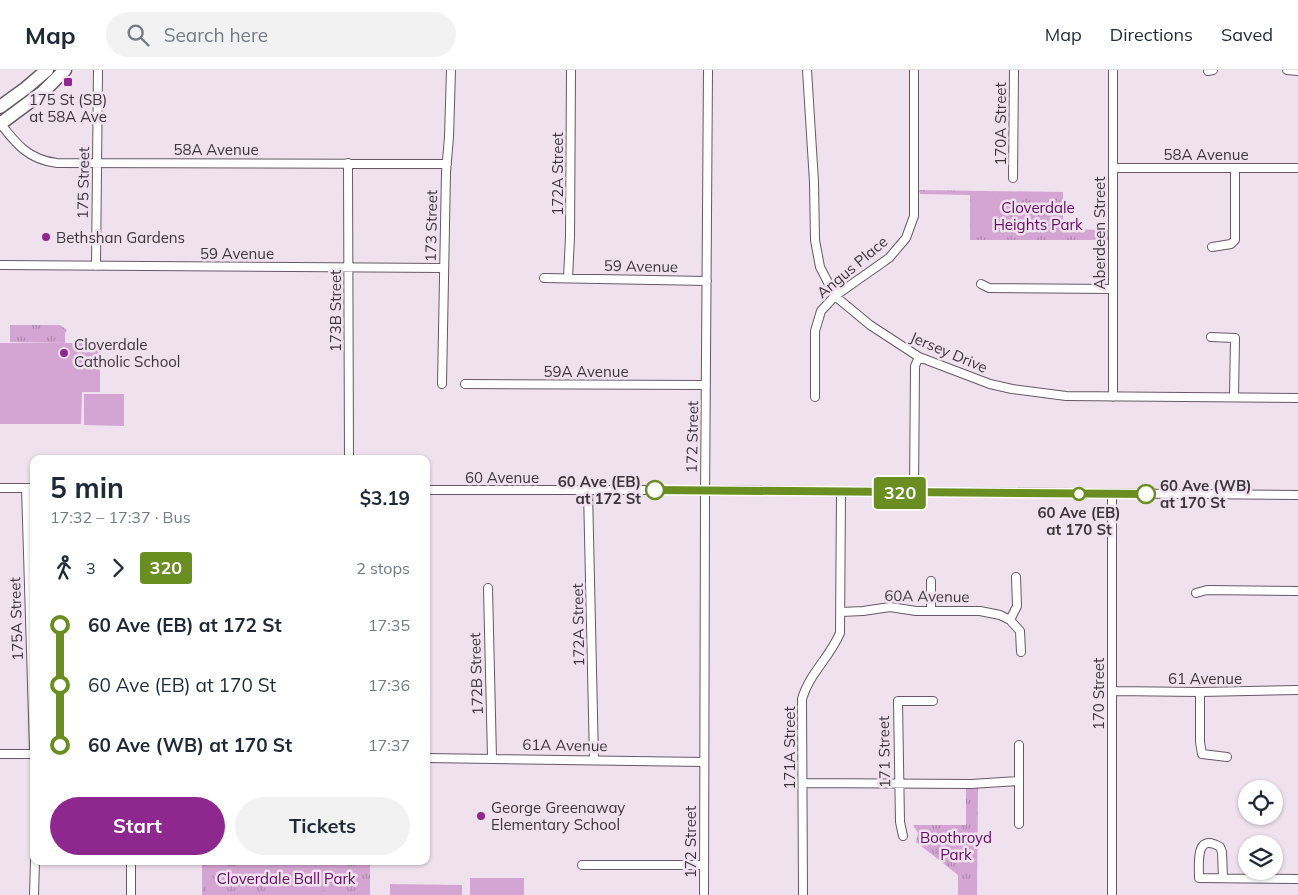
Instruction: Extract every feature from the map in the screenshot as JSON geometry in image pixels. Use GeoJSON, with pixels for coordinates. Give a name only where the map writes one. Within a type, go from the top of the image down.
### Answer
{"type":"FeatureCollection","features":[{"type":"Feature","properties":{"kind":"highway"},"geometry":{"type":"LineString","coordinates":[[0,107],[47,70]]}},
{"type":"Feature","properties":{"kind":"highway"},"geometry":{"type":"LineString","coordinates":[[0,123],[39,95],[65,70]]}},
{"type":"Feature","properties":{"kind":"street","name":"175 Street"},"geometry":{"type":"LineString","coordinates":[[96,266],[98,70]]}},
{"type":"Feature","properties":{"kind":"street","name":"173 Street"},"geometry":{"type":"LineString","coordinates":[[442,384],[451,70]]}},
{"type":"Feature","properties":{"kind":"street","name":"172A Street"},"geometry":{"type":"LineString","coordinates":[[568,278],[572,70]]}},
{"type":"Feature","properties":{"kind":"street","name":"172 Street"},"geometry":{"type":"LineString","coordinates":[[704,895],[708,70]]}},
{"type":"Feature","properties":{"kind":"street","name":"Jersey Drive"},"geometry":{"type":"LineString","coordinates":[[806,70],[814,182],[815,240],[820,267],[836,296],[870,326],[919,356],[982,381],[1012,389],[1066,396],[1298,398]]}},
{"type":"Feature","properties":{"kind":"street","name":"Angus Place"},"geometry":{"type":"LineString","coordinates":[[815,398],[816,331],[821,311],[836,296],[889,258],[906,238],[914,216],[914,70]]}},
{"type":"Feature","properties":{"kind":"street","name":"170A Street"},"geometry":{"type":"LineString","coordinates":[[1013,178],[1014,70]]}},
{"type":"Feature","properties":{"kind":"street","name":"Aberdeen Street"},"geometry":{"type":"LineString","coordinates":[[1112,70],[1113,397]]}},
{"type":"Feature","properties":{"kind":"street"},"geometry":{"type":"LineString","coordinates":[[1287,70],[1298,72]]}},
{"type":"Feature","properties":{"kind":"street","name":"58A Avenue"},"geometry":{"type":"LineString","coordinates":[[0,123],[15,143],[31,155],[57,163],[447,164]]}},
{"type":"Feature","properties":{"kind":"street","name":"173B Street"},"geometry":{"type":"LineString","coordinates":[[348,163],[349,455]]}},
{"type":"Feature","properties":{"kind":"street","name":"58A Avenue"},"geometry":{"type":"LineString","coordinates":[[1113,168],[1298,168]]}},
{"type":"Feature","properties":{"kind":"street"},"geometry":{"type":"LineString","coordinates":[[1212,247],[1231,244],[1235,240],[1236,168]]}},
{"type":"Feature","properties":{"kind":"street","name":"59 Avenue"},"geometry":{"type":"LineString","coordinates":[[0,265],[444,268]]}},
{"type":"Feature","properties":{"kind":"street","name":"59 Avenue"},"geometry":{"type":"LineString","coordinates":[[544,278],[707,281]]}},
{"type":"Feature","properties":{"kind":"street"},"geometry":{"type":"LineString","coordinates":[[981,284],[988,288],[1113,289]]}},
{"type":"Feature","properties":{"kind":"street"},"geometry":{"type":"LineString","coordinates":[[1211,337],[1235,338],[1234,397]]}},
{"type":"Feature","properties":{"kind":"street"},"geometry":{"type":"LineString","coordinates":[[914,493],[915,366],[919,356]]}},
{"type":"Feature","properties":{"kind":"street","name":"59A Avenue"},"geometry":{"type":"LineString","coordinates":[[465,384],[706,385]]}},
{"type":"Feature","properties":{"kind":"street"},"geometry":{"type":"LineString","coordinates":[[0,488],[30,488]]}},
{"type":"Feature","properties":{"kind":"street","name":"60 Avenue"},"geometry":{"type":"LineString","coordinates":[[430,490],[1298,494]]}},
{"type":"Feature","properties":{"kind":"street","name":"172A Street"},"geometry":{"type":"LineString","coordinates":[[588,491],[594,759]]}},
{"type":"Feature","properties":{"kind":"street","name":"171A Street"},"geometry":{"type":"LineString","coordinates":[[803,895],[802,700],[805,687],[836,645],[840,633],[841,492]]}},
{"type":"Feature","properties":{"kind":"street","name":"170 Street"},"geometry":{"type":"LineString","coordinates":[[1112,494],[1112,895]]}},
{"type":"Feature","properties":{"kind":"street"},"geometry":{"type":"LineString","coordinates":[[1016,577],[1017,606],[1010,620],[1020,631],[1021,652]]}},
{"type":"Feature","properties":{"kind":"street"},"geometry":{"type":"LineString","coordinates":[[931,581],[931,611]]}},
{"type":"Feature","properties":{"kind":"street","name":"172B Street"},"geometry":{"type":"LineString","coordinates":[[488,588],[492,758]]}},
{"type":"Feature","properties":{"kind":"street"},"geometry":{"type":"LineString","coordinates":[[1196,593],[1207,590],[1298,591]]}},
{"type":"Feature","properties":{"kind":"street","name":"60A Avenue"},"geometry":{"type":"LineString","coordinates":[[841,612],[890,607],[931,611],[980,611],[1000,615],[1010,620]]}},
{"type":"Feature","properties":{"kind":"street","name":"61 Avenue"},"geometry":{"type":"LineString","coordinates":[[1112,691],[1298,690]]}},
{"type":"Feature","properties":{"kind":"street"},"geometry":{"type":"LineString","coordinates":[[1200,692],[1200,742],[1202,754],[1227,757]]}},
{"type":"Feature","properties":{"kind":"street","name":"171 Street"},"geometry":{"type":"LineString","coordinates":[[903,836],[900,822],[898,784],[898,701],[933,701]]}},
{"type":"Feature","properties":{"kind":"street"},"geometry":{"type":"LineString","coordinates":[[1019,745],[1019,824]]}},
{"type":"Feature","properties":{"kind":"street"},"geometry":{"type":"LineString","coordinates":[[0,754],[30,754]]}},
{"type":"Feature","properties":{"kind":"street","name":"61A Avenue"},"geometry":{"type":"LineString","coordinates":[[430,758],[704,762]]}},
{"type":"Feature","properties":{"kind":"street"},"geometry":{"type":"LineString","coordinates":[[803,783],[972,784],[1019,781]]}},
{"type":"Feature","properties":{"kind":"street"},"geometry":{"type":"LineString","coordinates":[[1223,878],[1222,852],[1220,848],[1210,844],[1204,845],[1200,848],[1199,853],[1199,878],[1298,879]]}},
{"type":"Feature","properties":{"kind":"street"},"geometry":{"type":"LineString","coordinates":[[34,895],[35,865]]}},
{"type":"Feature","properties":{"kind":"street"},"geometry":{"type":"LineString","coordinates":[[131,865],[131,895]]}},
{"type":"Feature","properties":{"kind":"street"},"geometry":{"type":"LineString","coordinates":[[582,865],[704,865]]}},
{"type":"Feature","properties":{"kind":"green space","name":"Cloverdale Heights Park"},"geometry":{"type":"Polygon","coordinates":[[[919,190],[1063,192],[1063,229],[1108,230],[1108,240],[970,240],[970,195],[920,194],[919,190]]]}},
{"type":"Feature","properties":{"kind":"green space"},"geometry":{"type":"Polygon","coordinates":[[[990,199],[1009,199],[1008,236],[989,236],[990,199]]]}},
{"type":"Feature","properties":{"kind":"green space"},"geometry":{"type":"Polygon","coordinates":[[[977,207],[988,207],[988,234],[976,234],[977,207]]]}},
{"type":"Feature","properties":{"kind":"green space"},"geometry":{"type":"Polygon","coordinates":[[[10,325],[60,325],[67,330],[65,333],[65,343],[10,342],[10,325]]]}},
{"type":"Feature","properties":{"kind":"green space"},"geometry":{"type":"Polygon","coordinates":[[[0,343],[100,343],[100,392],[82,392],[81,424],[0,424],[0,343]]]}},
{"type":"Feature","properties":{"kind":"green space"},"geometry":{"type":"Polygon","coordinates":[[[84,394],[124,394],[124,426],[84,425],[84,394]]]}},
{"type":"Feature","properties":{"kind":"green space","name":"Boothroyd Park"},"geometry":{"type":"Polygon","coordinates":[[[966,787],[978,787],[977,895],[958,895],[958,875],[916,842],[918,833],[913,825],[966,825],[966,787]]]}},
{"type":"Feature","properties":{"kind":"green space","name":"Cloverdale Ball Park"},"geometry":{"type":"Polygon","coordinates":[[[202,865],[370,865],[370,895],[202,895],[202,865]]]}},
{"type":"Feature","properties":{"kind":"green space"},"geometry":{"type":"Polygon","coordinates":[[[237,865],[328,865],[328,890],[288,892],[275,890],[251,881],[237,865]]]}},
{"type":"Feature","properties":{"kind":"green space"},"geometry":{"type":"Polygon","coordinates":[[[470,878],[524,878],[524,895],[470,895],[470,878]]]}},
{"type":"Feature","properties":{"kind":"green space"},"geometry":{"type":"Polygon","coordinates":[[[390,884],[462,885],[462,895],[390,895],[390,884]]]}},
{"type":"Feature","properties":{"kind":"bus line","name":"320"},"geometry":{"type":"LineString","coordinates":[[655,490],[1146,494]]}},
{"type":"Feature","properties":{"kind":"place","name":"175 St (SB) at 58A Ave"},"geometry":{"type":"Point","coordinates":[68,82]}},
{"type":"Feature","properties":{"kind":"place","name":"Bethshan Gardens"},"geometry":{"type":"Point","coordinates":[46,237]}},
{"type":"Feature","properties":{"kind":"place","name":"Cloverdale Catholic School"},"geometry":{"type":"Point","coordinates":[64,353]}},
{"type":"Feature","properties":{"kind":"place","name":"60 Ave (EB) at 172 St"},"geometry":{"type":"Point","coordinates":[655,490]}},
{"type":"Feature","properties":{"kind":"place","name":"60 Ave (EB) at 170 St"},"geometry":{"type":"Point","coordinates":[1079,494]}},
{"type":"Feature","properties":{"kind":"place","name":"60 Ave (WB) at 170 St"},"geometry":{"type":"Point","coordinates":[1146,494]}},
{"type":"Feature","properties":{"kind":"place","name":"George Greenaway Elementary School"},"geometry":{"type":"Point","coordinates":[481,816]}}]}
